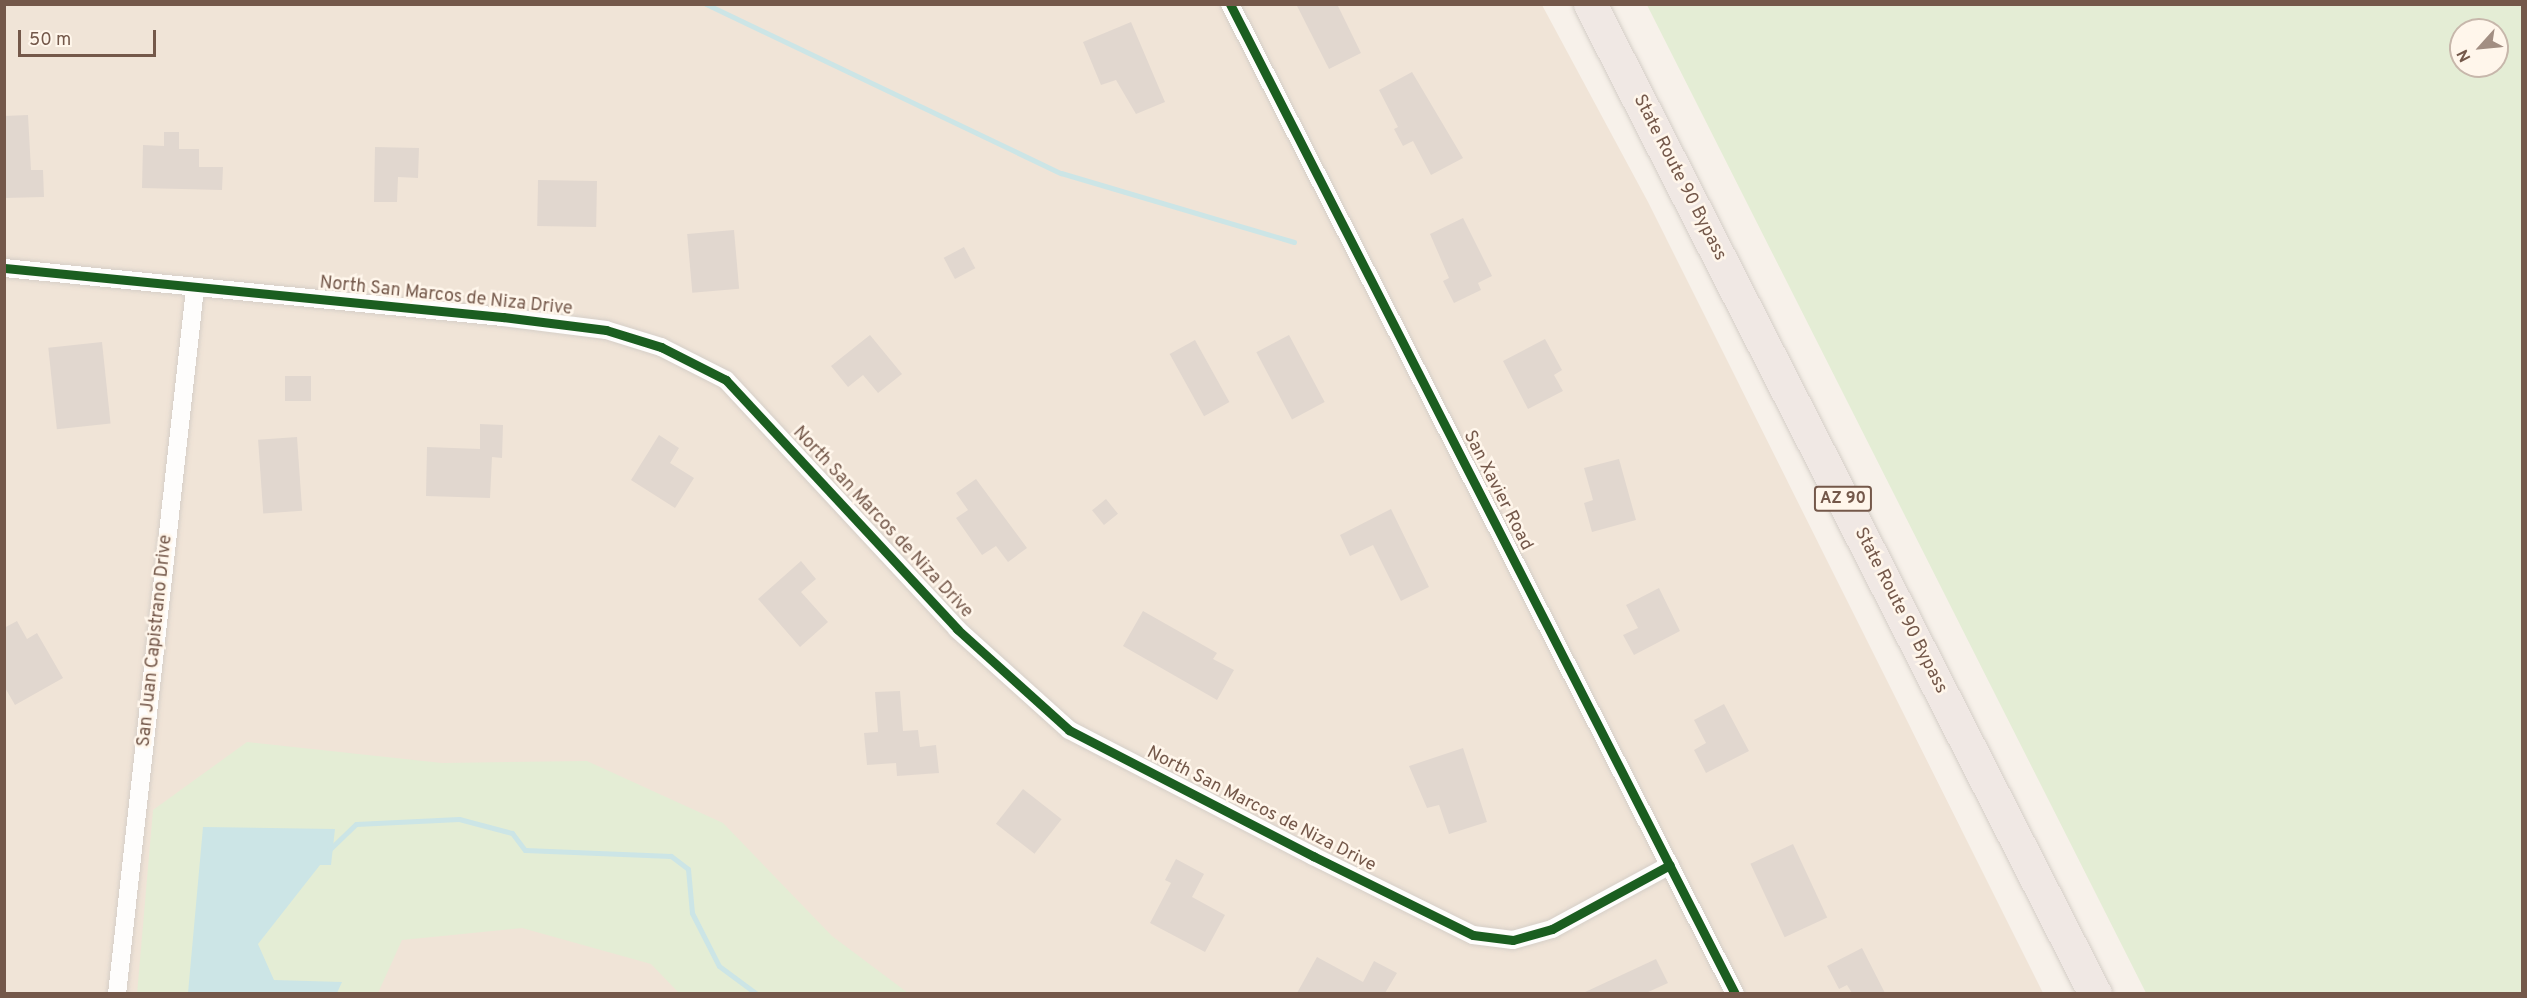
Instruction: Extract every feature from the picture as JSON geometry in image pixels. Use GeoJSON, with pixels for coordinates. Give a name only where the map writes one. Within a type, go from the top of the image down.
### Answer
{"type":"FeatureCollection","features":[{"type":"Feature","properties":{"kind":"highway","name":"State Route 90 Bypass"},"geometry":{"type":"LineString","coordinates":[[1590,4],[2095,993]]}},
{"type":"Feature","properties":{"kind":"street","name":"San Xavier Road"},"geometry":{"type":"LineString","coordinates":[[1230,4],[1735,993]]}},
{"type":"Feature","properties":{"kind":"street","name":"North San Marcos de Niza Drive"},"geometry":{"type":"LineString","coordinates":[[4,268],[606,330],[661,347],[717,375],[742,397],[957,629],[1069,730],[1473,935],[1513,940],[1552,929],[1670,865]]}},
{"type":"Feature","properties":{"kind":"street","name":"San Juan Capistrano Drive"},"geometry":{"type":"LineString","coordinates":[[117,993],[195,289]]}},
{"type":"Feature","properties":{"kind":"shaded area"},"geometry":{"type":"Polygon","coordinates":[[[5,4],[1542,5],[1648,202],[2043,993],[5,994],[5,4]]]}},
{"type":"Feature","properties":{"kind":"green space"},"geometry":{"type":"Polygon","coordinates":[[[1647,5],[2522,5],[2522,993],[2146,993],[1647,5]]]}},
{"type":"Feature","properties":{"kind":"green space"},"geometry":{"type":"Polygon","coordinates":[[[247,742],[442,763],[587,761],[723,823],[832,936],[908,993],[679,993],[651,964],[522,928],[402,940],[378,993],[137,994],[153,810],[247,742]]]}},
{"type":"Feature","properties":{"kind":"water"},"geometry":{"type":"Polygon","coordinates":[[[203,827],[335,829],[331,865],[320,865],[258,944],[274,980],[342,982],[337,993],[188,993],[203,827]]]}},
{"type":"Feature","properties":{"kind":"building"},"geometry":{"type":"Polygon","coordinates":[[[1296,4],[1337,4],[1361,53],[1329,69],[1296,4]]]}},
{"type":"Feature","properties":{"kind":"building"},"geometry":{"type":"Polygon","coordinates":[[[1131,22],[1165,102],[1136,114],[1116,80],[1101,85],[1083,42],[1131,22]]]}},
{"type":"Feature","properties":{"kind":"building"},"geometry":{"type":"Polygon","coordinates":[[[1412,72],[1463,158],[1431,175],[1413,141],[1403,146],[1394,129],[1398,127],[1379,90],[1412,72]]]}},
{"type":"Feature","properties":{"kind":"building"},"geometry":{"type":"Polygon","coordinates":[[[28,115],[31,170],[43,170],[44,197],[4,198],[4,116],[28,115]]]}},
{"type":"Feature","properties":{"kind":"building"},"geometry":{"type":"Polygon","coordinates":[[[164,132],[179,132],[179,149],[199,149],[199,167],[223,167],[222,190],[142,188],[143,145],[164,146],[164,132]]]}},
{"type":"Feature","properties":{"kind":"building"},"geometry":{"type":"Polygon","coordinates":[[[375,147],[419,148],[418,178],[398,177],[397,202],[374,202],[375,147]]]}},
{"type":"Feature","properties":{"kind":"building"},"geometry":{"type":"Polygon","coordinates":[[[538,180],[597,181],[596,227],[537,226],[538,180]]]}},
{"type":"Feature","properties":{"kind":"building"},"geometry":{"type":"Polygon","coordinates":[[[1463,218],[1492,276],[1478,283],[1481,290],[1454,303],[1443,281],[1449,278],[1430,234],[1463,218]]]}},
{"type":"Feature","properties":{"kind":"building"},"geometry":{"type":"Polygon","coordinates":[[[734,230],[739,289],[692,293],[687,234],[734,230]]]}},
{"type":"Feature","properties":{"kind":"building"},"geometry":{"type":"Polygon","coordinates":[[[964,247],[975,268],[955,279],[944,258],[964,247]]]}},
{"type":"Feature","properties":{"kind":"building"},"geometry":{"type":"Polygon","coordinates":[[[870,335],[902,374],[878,393],[863,375],[848,387],[831,366],[870,335]]]}},
{"type":"Feature","properties":{"kind":"building"},"geometry":{"type":"Polygon","coordinates":[[[1289,335],[1325,402],[1292,419],[1256,352],[1289,335]]]}},
{"type":"Feature","properties":{"kind":"building"},"geometry":{"type":"Polygon","coordinates":[[[1545,339],[1562,370],[1554,375],[1563,391],[1528,409],[1503,361],[1545,339]]]}},
{"type":"Feature","properties":{"kind":"building"},"geometry":{"type":"Polygon","coordinates":[[[1195,340],[1229,402],[1204,416],[1170,354],[1195,340]]]}},
{"type":"Feature","properties":{"kind":"building"},"geometry":{"type":"Polygon","coordinates":[[[102,342],[111,424],[57,429],[48,348],[102,342]]]}},
{"type":"Feature","properties":{"kind":"building"},"geometry":{"type":"Polygon","coordinates":[[[285,376],[311,376],[311,401],[285,401],[285,376]]]}},
{"type":"Feature","properties":{"kind":"building"},"geometry":{"type":"Polygon","coordinates":[[[480,424],[503,425],[502,458],[492,457],[490,498],[426,496],[427,447],[480,449],[480,424]]]}},
{"type":"Feature","properties":{"kind":"building"},"geometry":{"type":"Polygon","coordinates":[[[659,435],[679,448],[670,463],[694,478],[675,508],[631,480],[659,435]]]}},
{"type":"Feature","properties":{"kind":"building"},"geometry":{"type":"Polygon","coordinates":[[[297,437],[302,511],[263,514],[258,440],[297,437]]]}},
{"type":"Feature","properties":{"kind":"building"},"geometry":{"type":"Polygon","coordinates":[[[1619,459],[1636,520],[1592,532],[1584,503],[1593,500],[1584,468],[1619,459]]]}},
{"type":"Feature","properties":{"kind":"building"},"geometry":{"type":"Polygon","coordinates":[[[976,479],[1027,548],[1008,562],[996,546],[982,555],[956,518],[968,510],[956,493],[976,479]]]}},
{"type":"Feature","properties":{"kind":"building"},"geometry":{"type":"Polygon","coordinates":[[[1106,499],[1118,514],[1104,525],[1092,510],[1106,499]]]}},
{"type":"Feature","properties":{"kind":"building"},"geometry":{"type":"Polygon","coordinates":[[[1391,509],[1429,587],[1401,601],[1373,545],[1350,556],[1340,535],[1391,509]]]}},
{"type":"Feature","properties":{"kind":"building"},"geometry":{"type":"Polygon","coordinates":[[[801,561],[816,579],[801,592],[828,622],[800,647],[758,599],[801,561]]]}},
{"type":"Feature","properties":{"kind":"building"},"geometry":{"type":"Polygon","coordinates":[[[1659,588],[1680,631],[1634,655],[1623,635],[1638,628],[1626,605],[1659,588]]]}},
{"type":"Feature","properties":{"kind":"building"},"geometry":{"type":"Polygon","coordinates":[[[1143,611],[1217,653],[1213,659],[1234,670],[1217,700],[1123,646],[1143,611]]]}},
{"type":"Feature","properties":{"kind":"building"},"geometry":{"type":"Polygon","coordinates":[[[17,621],[27,639],[37,633],[63,678],[15,705],[4,686],[4,628],[17,621]]]}},
{"type":"Feature","properties":{"kind":"building"},"geometry":{"type":"Polygon","coordinates":[[[900,691],[903,731],[918,730],[920,747],[936,745],[939,773],[897,776],[896,763],[867,765],[864,733],[878,732],[875,692],[900,691]]]}},
{"type":"Feature","properties":{"kind":"building"},"geometry":{"type":"Polygon","coordinates":[[[1724,704],[1749,751],[1706,773],[1694,750],[1706,743],[1694,720],[1724,704]]]}},
{"type":"Feature","properties":{"kind":"building"},"geometry":{"type":"Polygon","coordinates":[[[1463,748],[1487,822],[1449,834],[1439,805],[1427,808],[1409,766],[1463,748]]]}},
{"type":"Feature","properties":{"kind":"building"},"geometry":{"type":"Polygon","coordinates":[[[1023,789],[1062,819],[1035,854],[996,824],[1023,789]]]}},
{"type":"Feature","properties":{"kind":"building"},"geometry":{"type":"Polygon","coordinates":[[[1793,844],[1827,917],[1785,937],[1750,864],[1793,844]]]}},
{"type":"Feature","properties":{"kind":"building"},"geometry":{"type":"Polygon","coordinates":[[[1176,859],[1204,874],[1192,897],[1225,915],[1205,952],[1150,923],[1171,883],[1165,880],[1176,859]]]}},
{"type":"Feature","properties":{"kind":"building"},"geometry":{"type":"Polygon","coordinates":[[[1862,948],[1885,993],[1852,993],[1847,985],[1839,989],[1827,966],[1862,948]]]}},
{"type":"Feature","properties":{"kind":"building"},"geometry":{"type":"Polygon","coordinates":[[[1317,957],[1363,982],[1374,961],[1397,973],[1385,993],[1297,993],[1317,957]]]}},
{"type":"Feature","properties":{"kind":"building"},"geometry":{"type":"Polygon","coordinates":[[[1656,959],[1668,983],[1646,993],[1583,993],[1656,959]]]}},
{"type":"Feature","properties":{"kind":"waterway"},"geometry":{"type":"LineString","coordinates":[[706,4],[1061,173],[1294,242]]}},
{"type":"Feature","properties":{"kind":"waterway"},"geometry":{"type":"LineString","coordinates":[[329,850],[356,824],[459,819],[512,833],[525,850],[671,856],[688,869],[692,913],[719,966],[757,994]]}},
{"type":"Feature","properties":{"kind":"cycle path"},"geometry":{"type":"LineString","coordinates":[[1230,4],[1735,994]]}},
{"type":"Feature","properties":{"kind":"cycle path"},"geometry":{"type":"LineString","coordinates":[[4,268],[503,317],[606,330],[661,347],[726,380],[957,629],[1069,730],[1313,856],[1473,935],[1513,940],[1552,929],[1670,865]]}}]}
